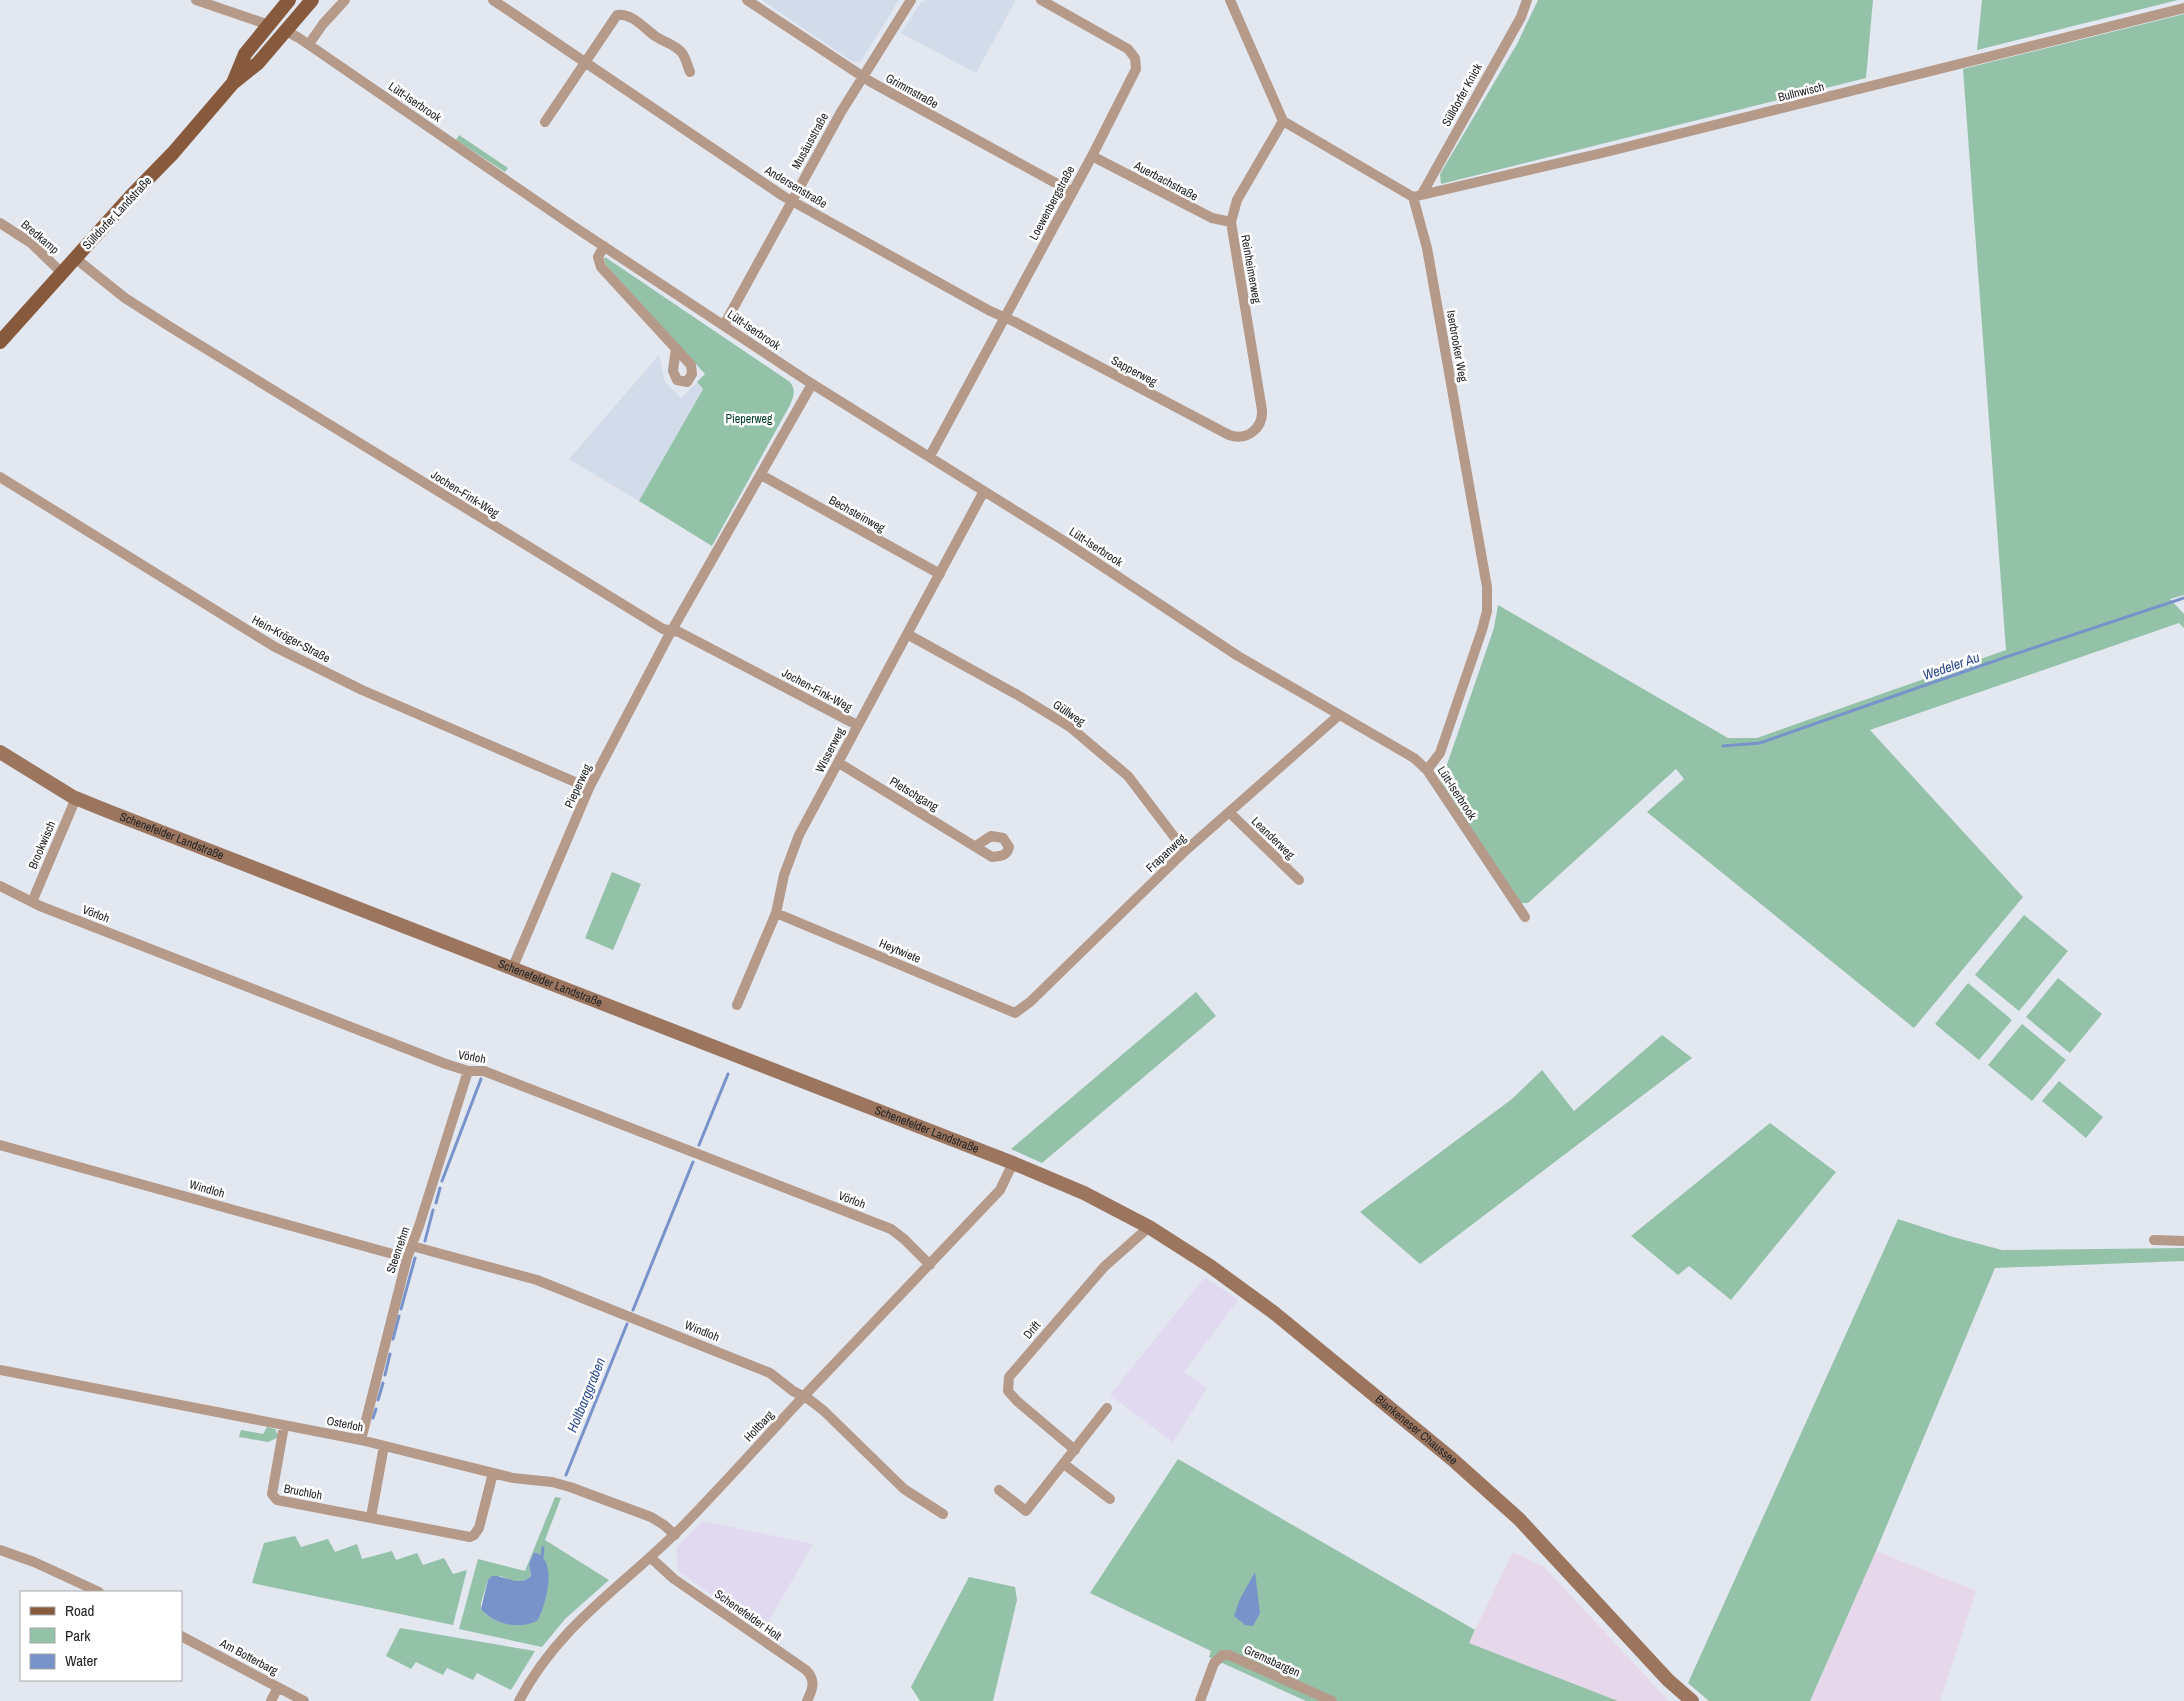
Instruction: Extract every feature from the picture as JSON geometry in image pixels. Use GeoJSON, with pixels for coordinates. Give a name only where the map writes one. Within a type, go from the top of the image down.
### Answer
{"type":"FeatureCollection","features":[{"type":"Feature","properties":{"kind":"main road","name":"Sülldorfer Landstraße"},"geometry":{"type":"LineString","coordinates":[[233,83],[245,54],[290,0]]}},
{"type":"Feature","properties":{"kind":"main road","name":"Sülldorfer Landstraße"},"geometry":{"type":"LineString","coordinates":[[0,342],[62,272],[173,153],[233,83],[258,63],[312,0]]}},
{"type":"Feature","properties":{"kind":"main road","name":"Schenefelder Landstraße"},"geometry":{"type":"LineString","coordinates":[[0,752],[76,798],[1013,1163],[1105,1204]]}},
{"type":"Feature","properties":{"kind":"main road","name":"Blankeneser Chaussee"},"geometry":{"type":"LineString","coordinates":[[1105,1204],[1186,1249],[1242,1288],[1470,1474],[1519,1519],[1668,1680],[1692,1701]]}},
{"type":"Feature","properties":{"kind":"street"},"geometry":{"type":"LineString","coordinates":[[196,0],[269,25]]}},
{"type":"Feature","properties":{"kind":"street"},"geometry":{"type":"LineString","coordinates":[[308,44],[345,0]]}},
{"type":"Feature","properties":{"kind":"street","name":"Andersenstraße"},"geometry":{"type":"LineString","coordinates":[[493,0],[791,201],[981,306],[1005,317]]}},
{"type":"Feature","properties":{"kind":"street","name":"Grimmstraße"},"geometry":{"type":"LineString","coordinates":[[746,0],[862,77],[1072,192]]}},
{"type":"Feature","properties":{"kind":"street","name":"Musäusstraße"},"geometry":{"type":"LineString","coordinates":[[724,325],[791,201],[862,77],[911,0]]}},
{"type":"Feature","properties":{"kind":"street","name":"Loewenbergstraße"},"geometry":{"type":"LineString","coordinates":[[930,456],[1092,156],[1136,70],[1135,58],[1124,46],[1041,0]]}},
{"type":"Feature","properties":{"kind":"street"},"geometry":{"type":"LineString","coordinates":[[1230,0],[1283,121],[1418,195]]}},
{"type":"Feature","properties":{"kind":"street","name":"Sülldorfer Knick"},"geometry":{"type":"LineString","coordinates":[[1418,195],[1521,17],[1527,0]]}},
{"type":"Feature","properties":{"kind":"street","name":"Bullnwisch"},"geometry":{"type":"LineString","coordinates":[[1418,195],[1444,191],[1602,154],[2184,8]]}},
{"type":"Feature","properties":{"kind":"street"},"geometry":{"type":"LineString","coordinates":[[545,122],[617,15],[621,14],[639,22],[655,36],[678,49],[684,55],[690,72]]}},
{"type":"Feature","properties":{"kind":"street","name":"Lütt-Iserbrook"},"geometry":{"type":"LineString","coordinates":[[286,31],[812,384],[1064,541],[1238,656],[1338,716],[1414,758],[1427,770],[1525,918]]}},
{"type":"Feature","properties":{"kind":"street","name":"Reinheimerweg"},"geometry":{"type":"LineString","coordinates":[[1253,432],[1261,421],[1261,400],[1231,222],[1238,200],[1283,121]]}},
{"type":"Feature","properties":{"kind":"street","name":"Auerbachstraße"},"geometry":{"type":"LineString","coordinates":[[1092,156],[1212,218],[1231,222]]}},
{"type":"Feature","properties":{"kind":"street","name":"Iserbrooker Weg"},"geometry":{"type":"LineString","coordinates":[[1418,195],[1487,587],[1487,611],[1482,630],[1440,753],[1427,770]]}},
{"type":"Feature","properties":{"kind":"street","name":"Bredkamp"},"geometry":{"type":"LineString","coordinates":[[0,223],[31,243],[62,272]]}},
{"type":"Feature","properties":{"kind":"street"},"geometry":{"type":"LineString","coordinates":[[604,246],[598,257],[601,267],[676,348]]}},
{"type":"Feature","properties":{"kind":"street","name":"Jochen-Fink-Weg"},"geometry":{"type":"LineString","coordinates":[[75,258],[125,298],[172,328],[663,629],[679,632],[857,725]]}},
{"type":"Feature","properties":{"kind":"street","name":"Sapperweg"},"geometry":{"type":"LineString","coordinates":[[1005,317],[1230,435],[1239,438],[1253,432]]}},
{"type":"Feature","properties":{"kind":"street","name":"Pieperweg"},"geometry":{"type":"LineString","coordinates":[[512,969],[589,788],[672,630],[812,384]]}},
{"type":"Feature","properties":{"kind":"street","name":"Bechsteinweg"},"geometry":{"type":"LineString","coordinates":[[761,475],[940,574]]}},
{"type":"Feature","properties":{"kind":"street","name":"Hein-Kröger-Straße"},"geometry":{"type":"LineString","coordinates":[[0,477],[275,647],[362,690],[589,788]]}},
{"type":"Feature","properties":{"kind":"street","name":"Wisserweg"},"geometry":{"type":"LineString","coordinates":[[737,1005],[776,913],[784,875],[798,835],[839,763],[857,725],[984,492]]}},
{"type":"Feature","properties":{"kind":"street","name":"Güllweg"},"geometry":{"type":"LineString","coordinates":[[907,634],[1016,694],[1070,727],[1128,776],[1186,851]]}},
{"type":"Feature","properties":{"kind":"street","name":"Frapanweg"},"geometry":{"type":"LineString","coordinates":[[1015,1013],[1030,1002],[1186,851],[1338,716]]}},
{"type":"Feature","properties":{"kind":"street","name":"Pletschgang"},"geometry":{"type":"LineString","coordinates":[[839,763],[976,846]]}},
{"type":"Feature","properties":{"kind":"street","name":"Brookwisch"},"geometry":{"type":"LineString","coordinates":[[32,902],[76,798]]}},
{"type":"Feature","properties":{"kind":"street","name":"Leanderweg"},"geometry":{"type":"LineString","coordinates":[[1230,813],[1299,880]]}},
{"type":"Feature","properties":{"kind":"street","name":"Vörloh"},"geometry":{"type":"LineString","coordinates":[[0,886],[32,902],[352,1028],[468,1071],[484,1071],[890,1228],[930,1265]]}},
{"type":"Feature","properties":{"kind":"street","name":"Heytwiete"},"geometry":{"type":"LineString","coordinates":[[776,913],[1015,1013]]}},
{"type":"Feature","properties":{"kind":"street","name":"Steenrehm"},"geometry":{"type":"LineString","coordinates":[[362,1440],[407,1258],[468,1071]]}},
{"type":"Feature","properties":{"kind":"street","name":"Windloh"},"geometry":{"type":"LineString","coordinates":[[0,1145],[407,1258]]}},
{"type":"Feature","properties":{"kind":"street","name":"Holtbarg"},"geometry":{"type":"LineString","coordinates":[[519,1701],[535,1673],[564,1636],[675,1535],[1000,1190],[1013,1163]]}},
{"type":"Feature","properties":{"kind":"street","name":"Drift"},"geometry":{"type":"LineString","coordinates":[[1075,1450],[1017,1401],[1008,1391],[1009,1377],[1104,1268],[1149,1227]]}},
{"type":"Feature","properties":{"kind":"street"},"geometry":{"type":"LineString","coordinates":[[2154,1240],[2184,1241]]}},
{"type":"Feature","properties":{"kind":"street","name":"Windloh"},"geometry":{"type":"LineString","coordinates":[[412,1246],[537,1280],[762,1369],[777,1377],[793,1391],[824,1411],[904,1489],[943,1514]]}},
{"type":"Feature","properties":{"kind":"street","name":"Osterloh"},"geometry":{"type":"LineString","coordinates":[[0,1370],[362,1440],[513,1478],[552,1482],[651,1517],[675,1535]]}},
{"type":"Feature","properties":{"kind":"street"},"geometry":{"type":"LineString","coordinates":[[999,1490],[1026,1511],[1108,1408]]}},
{"type":"Feature","properties":{"kind":"street","name":"Bruchloh"},"geometry":{"type":"LineString","coordinates":[[284,1426],[272,1494],[277,1500],[465,1537],[474,1536],[479,1528],[493,1473]]}},
{"type":"Feature","properties":{"kind":"street"},"geometry":{"type":"LineString","coordinates":[[371,1517],[384,1446]]}},
{"type":"Feature","properties":{"kind":"street"},"geometry":{"type":"LineString","coordinates":[[1064,1464],[1110,1499]]}},
{"type":"Feature","properties":{"kind":"street"},"geometry":{"type":"LineString","coordinates":[[0,1550],[34,1562],[97,1591]]}},
{"type":"Feature","properties":{"kind":"street","name":"Schenefelder Holt"},"geometry":{"type":"LineString","coordinates":[[650,1557],[674,1579],[806,1670],[811,1676],[813,1683],[807,1701]]}},
{"type":"Feature","properties":{"kind":"street","name":"Am Botterbarg"},"geometry":{"type":"LineString","coordinates":[[182,1637],[304,1701]]}},
{"type":"Feature","properties":{"kind":"street","name":"Gremsbargen"},"geometry":{"type":"LineString","coordinates":[[1200,1701],[1214,1663],[1222,1655],[1229,1655],[1332,1701]]}},
{"type":"Feature","properties":{"kind":"street"},"geometry":{"type":"LineString","coordinates":[[271,1701],[278,1687]]}},
{"type":"Feature","properties":{"kind":"shaded area"},"geometry":{"type":"Polygon","coordinates":[[[762,0],[899,0],[861,61],[853,62],[762,0]]]}},
{"type":"Feature","properties":{"kind":"shaded area"},"geometry":{"type":"Polygon","coordinates":[[[925,0],[1016,0],[976,73],[901,33],[922,1],[924,2],[925,0]]]}},
{"type":"Feature","properties":{"kind":"shaded area"},"geometry":{"type":"Polygon","coordinates":[[[659,355],[665,382],[681,398],[697,382],[703,388],[639,501],[569,459],[659,355]]]}},
{"type":"Feature","properties":{"kind":"shaded area"},"geometry":{"type":"Polygon","coordinates":[[[1205,1277],[1238,1300],[1184,1372],[1207,1388],[1173,1442],[1110,1395],[1205,1277]]]}},
{"type":"Feature","properties":{"kind":"shaded area"},"geometry":{"type":"Polygon","coordinates":[[[702,1521],[813,1544],[763,1631],[678,1571],[677,1547],[702,1521]]]}},
{"type":"Feature","properties":{"kind":"shaded area"},"geometry":{"type":"Polygon","coordinates":[[[1876,1551],[1976,1591],[1940,1701],[1810,1701],[1876,1551]]]}},
{"type":"Feature","properties":{"kind":"shaded area"},"geometry":{"type":"Polygon","coordinates":[[[1513,1552],[1544,1567],[1669,1701],[1618,1701],[1469,1643],[1513,1552]]]}},
{"type":"Feature","properties":{"kind":"green space"},"geometry":{"type":"Polygon","coordinates":[[[1538,0],[1873,0],[1866,78],[1441,184],[1440,174],[1517,44],[1538,0]]]}},
{"type":"Feature","properties":{"kind":"green space"},"geometry":{"type":"Polygon","coordinates":[[[1982,0],[2178,0],[1977,50],[1982,0]]]}},
{"type":"Feature","properties":{"kind":"green space"},"geometry":{"type":"Polygon","coordinates":[[[2184,14],[2184,595],[2170,599],[2184,614],[2184,628],[2179,623],[1870,730],[2023,897],[1914,1028],[1647,812],[1684,779],[1676,769],[1528,903],[1518,903],[1441,782],[1494,628],[1498,605],[1728,738],[1757,738],[2006,650],[1963,69],[2184,14]]]}},
{"type":"Feature","properties":{"kind":"green space"},"geometry":{"type":"Polygon","coordinates":[[[459,135],[508,168],[505,172],[456,140],[459,135]]]}},
{"type":"Feature","properties":{"kind":"green space"},"geometry":{"type":"Polygon","coordinates":[[[605,257],[790,382],[794,390],[790,405],[712,546],[639,501],[703,389],[697,382],[705,374],[606,265],[605,257]]]}},
{"type":"Feature","properties":{"kind":"green space"},"geometry":{"type":"Polygon","coordinates":[[[612,872],[641,884],[613,950],[585,938],[612,872]]]}},
{"type":"Feature","properties":{"kind":"green space"},"geometry":{"type":"Polygon","coordinates":[[[2024,915],[2068,951],[2019,1011],[1975,975],[2024,915]]]}},
{"type":"Feature","properties":{"kind":"green space"},"geometry":{"type":"Polygon","coordinates":[[[2058,978],[2102,1014],[2070,1053],[2026,1017],[2058,978]]]}},
{"type":"Feature","properties":{"kind":"green space"},"geometry":{"type":"Polygon","coordinates":[[[1968,983],[2012,1020],[1979,1060],[1935,1024],[1968,983]]]}},
{"type":"Feature","properties":{"kind":"green space"},"geometry":{"type":"Polygon","coordinates":[[[1196,992],[1216,1016],[1042,1163],[1011,1149],[1196,992]]]}},
{"type":"Feature","properties":{"kind":"green space"},"geometry":{"type":"Polygon","coordinates":[[[2022,1024],[2066,1060],[2032,1101],[1988,1065],[2022,1024]]]}},
{"type":"Feature","properties":{"kind":"green space"},"geometry":{"type":"Polygon","coordinates":[[[1662,1035],[1692,1058],[1420,1264],[1360,1212],[1512,1099],[1542,1070],[1574,1111],[1662,1035]]]}},
{"type":"Feature","properties":{"kind":"green space"},"geometry":{"type":"Polygon","coordinates":[[[2059,1081],[2103,1117],[2086,1138],[2042,1101],[2059,1081]]]}},
{"type":"Feature","properties":{"kind":"green space"},"geometry":{"type":"Polygon","coordinates":[[[1770,1123],[1836,1172],[1731,1300],[1689,1266],[1678,1275],[1631,1236],[1770,1123]]]}},
{"type":"Feature","properties":{"kind":"green space"},"geometry":{"type":"Polygon","coordinates":[[[1898,1219],[1953,1237],[2002,1250],[2184,1248],[2184,1261],[1995,1268],[1876,1551],[1810,1701],[1709,1701],[1688,1683],[1898,1219]]]}},
{"type":"Feature","properties":{"kind":"green space"},"geometry":{"type":"Polygon","coordinates":[[[267,1427],[275,1429],[279,1437],[268,1442],[239,1437],[241,1430],[263,1434],[267,1427]]]}},
{"type":"Feature","properties":{"kind":"green space"},"geometry":{"type":"Polygon","coordinates":[[[1178,1459],[1475,1630],[1469,1643],[1618,1701],[1306,1701],[1209,1657],[1211,1651],[1090,1593],[1178,1459]]]}},
{"type":"Feature","properties":{"kind":"green space"},"geometry":{"type":"Polygon","coordinates":[[[555,1497],[561,1498],[545,1540],[609,1580],[565,1619],[542,1647],[459,1629],[478,1559],[525,1571],[555,1497]],[[534,1552],[529,1564],[531,1576],[528,1579],[513,1581],[501,1576],[488,1580],[481,1609],[493,1619],[508,1624],[523,1624],[538,1620],[544,1603],[547,1582],[545,1563],[541,1556],[534,1552]]]}},
{"type":"Feature","properties":{"kind":"green space"},"geometry":{"type":"Polygon","coordinates":[[[295,1536],[301,1547],[328,1539],[335,1552],[357,1544],[362,1559],[392,1551],[396,1560],[417,1553],[423,1565],[444,1558],[453,1574],[467,1570],[453,1625],[252,1583],[264,1543],[295,1536]]]}},
{"type":"Feature","properties":{"kind":"green space"},"geometry":{"type":"Polygon","coordinates":[[[969,1577],[1015,1587],[1017,1600],[993,1701],[920,1701],[911,1687],[969,1577]]]}},
{"type":"Feature","properties":{"kind":"green space"},"geometry":{"type":"Polygon","coordinates":[[[400,1628],[535,1651],[511,1690],[477,1673],[473,1680],[447,1668],[443,1675],[416,1662],[411,1669],[386,1656],[400,1628]]]}},
{"type":"Feature","properties":{"kind":"water"},"geometry":{"type":"Polygon","coordinates":[[[534,1552],[542,1556],[548,1572],[547,1593],[538,1620],[524,1625],[516,1625],[493,1619],[481,1609],[488,1580],[492,1576],[497,1576],[521,1581],[531,1576],[529,1564],[534,1552]]]}},
{"type":"Feature","properties":{"kind":"water"},"geometry":{"type":"Polygon","coordinates":[[[1255,1572],[1260,1613],[1253,1626],[1245,1625],[1234,1616],[1240,1599],[1255,1572]]]}},
{"type":"Feature","properties":{"kind":"waterway","name":"Wedeler Au"},"geometry":{"type":"LineString","coordinates":[[1723,746],[1760,743],[2003,658],[2184,598]]}},
{"type":"Feature","properties":{"kind":"waterway","name":"Holtbarggraben"},"geometry":{"type":"LineString","coordinates":[[699,1145],[728,1074]]}},
{"type":"Feature","properties":{"kind":"waterway"},"geometry":{"type":"LineString","coordinates":[[442,1181],[481,1079]]}},
{"type":"Feature","properties":{"kind":"waterway","name":"Holtbarggraben"},"geometry":{"type":"LineString","coordinates":[[633,1310],[693,1162]]}},
{"type":"Feature","properties":{"kind":"waterway"},"geometry":{"type":"LineString","coordinates":[[436,1203],[440,1188]]}},
{"type":"Feature","properties":{"kind":"waterway"},"geometry":{"type":"LineString","coordinates":[[425,1241],[433,1210]]}},
{"type":"Feature","properties":{"kind":"waterway"},"geometry":{"type":"LineString","coordinates":[[401,1309],[415,1258]]}},
{"type":"Feature","properties":{"kind":"waterway"},"geometry":{"type":"LineString","coordinates":[[393,1339],[399,1316]]}},
{"type":"Feature","properties":{"kind":"waterway","name":"Holtbarggraben"},"geometry":{"type":"LineString","coordinates":[[566,1475],[627,1324]]}},
{"type":"Feature","properties":{"kind":"waterway"},"geometry":{"type":"LineString","coordinates":[[385,1375],[390,1354]]}},
{"type":"Feature","properties":{"kind":"waterway"},"geometry":{"type":"LineString","coordinates":[[378,1400],[383,1383]]}},
{"type":"Feature","properties":{"kind":"waterway"},"geometry":{"type":"LineString","coordinates":[[373,1418],[376,1409]]}},
{"type":"Feature","properties":{"kind":"waterway","name":"Holtbarggraben"},"geometry":{"type":"LineString","coordinates":[[542,1557],[543,1548]]}}]}
